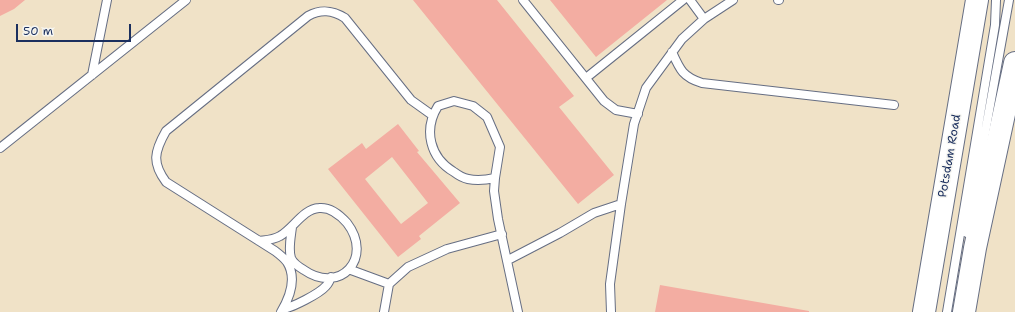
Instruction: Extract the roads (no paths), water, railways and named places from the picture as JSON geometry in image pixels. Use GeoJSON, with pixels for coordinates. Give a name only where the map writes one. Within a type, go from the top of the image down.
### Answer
{"type":"FeatureCollection","features":[{"type":"Feature","properties":{"kind":"main road","name":"Potsdam Road"},"geometry":{"type":"LineString","coordinates":[[924,312],[977,0]]}},
{"type":"Feature","properties":{"kind":"main road"},"geometry":{"type":"LineString","coordinates":[[964,312],[978,233],[1015,63]]}},
{"type":"Feature","properties":{"kind":"lane"},"geometry":{"type":"LineString","coordinates":[[92,75],[107,0]]}},
{"type":"Feature","properties":{"kind":"lane"},"geometry":{"type":"LineString","coordinates":[[0,148],[186,0]]}},
{"type":"Feature","properties":{"kind":"lane"},"geometry":{"type":"LineString","coordinates":[[523,0],[604,101],[616,110],[638,114]]}},
{"type":"Feature","properties":{"kind":"lane"},"geometry":{"type":"LineString","coordinates":[[586,78],[683,0]]}},
{"type":"Feature","properties":{"kind":"lane"},"geometry":{"type":"LineString","coordinates":[[690,0],[704,19]]}},
{"type":"Feature","properties":{"kind":"lane"},"geometry":{"type":"LineString","coordinates":[[611,312],[610,284],[620,204],[638,114],[646,88],[682,39],[704,19],[733,0]]}},
{"type":"Feature","properties":{"kind":"lane"},"geometry":{"type":"LineString","coordinates":[[947,312],[995,25],[996,0]]}},
{"type":"Feature","properties":{"kind":"lane"},"geometry":{"type":"LineString","coordinates":[[954,312],[1009,0]]}},
{"type":"Feature","properties":{"kind":"lane"},"geometry":{"type":"LineString","coordinates":[[259,241],[270,240],[280,236],[310,210],[318,208],[330,209],[344,219],[352,230],[357,257],[351,270],[340,276],[313,276],[166,182],[158,172],[156,165],[157,152],[166,131],[308,16],[317,11],[326,11],[338,14],[345,18],[411,100],[432,115]]}},
{"type":"Feature","properties":{"kind":"lane"},"geometry":{"type":"LineString","coordinates":[[672,52],[680,69],[688,79],[702,83],[894,105]]}},
{"type":"Feature","properties":{"kind":"lane"},"geometry":{"type":"LineString","coordinates":[[495,178],[482,180],[467,179],[451,170],[438,159],[431,146],[432,115],[438,106],[454,101],[473,106],[487,117],[500,147],[494,191],[518,312]]}},
{"type":"Feature","properties":{"kind":"lane"},"geometry":{"type":"LineString","coordinates":[[508,260],[560,233],[594,213],[620,204]]}},
{"type":"Feature","properties":{"kind":"lane"},"geometry":{"type":"LineString","coordinates":[[282,311],[291,292],[290,247],[292,227]]}},
{"type":"Feature","properties":{"kind":"lane"},"geometry":{"type":"LineString","coordinates":[[384,312],[388,284],[408,267],[447,249],[502,234]]}},
{"type":"Feature","properties":{"kind":"lane"},"geometry":{"type":"LineString","coordinates":[[351,270],[388,284]]}},
{"type":"Feature","properties":{"kind":"lane"},"geometry":{"type":"LineString","coordinates":[[282,311],[316,293],[326,286],[331,277]]}}]}
